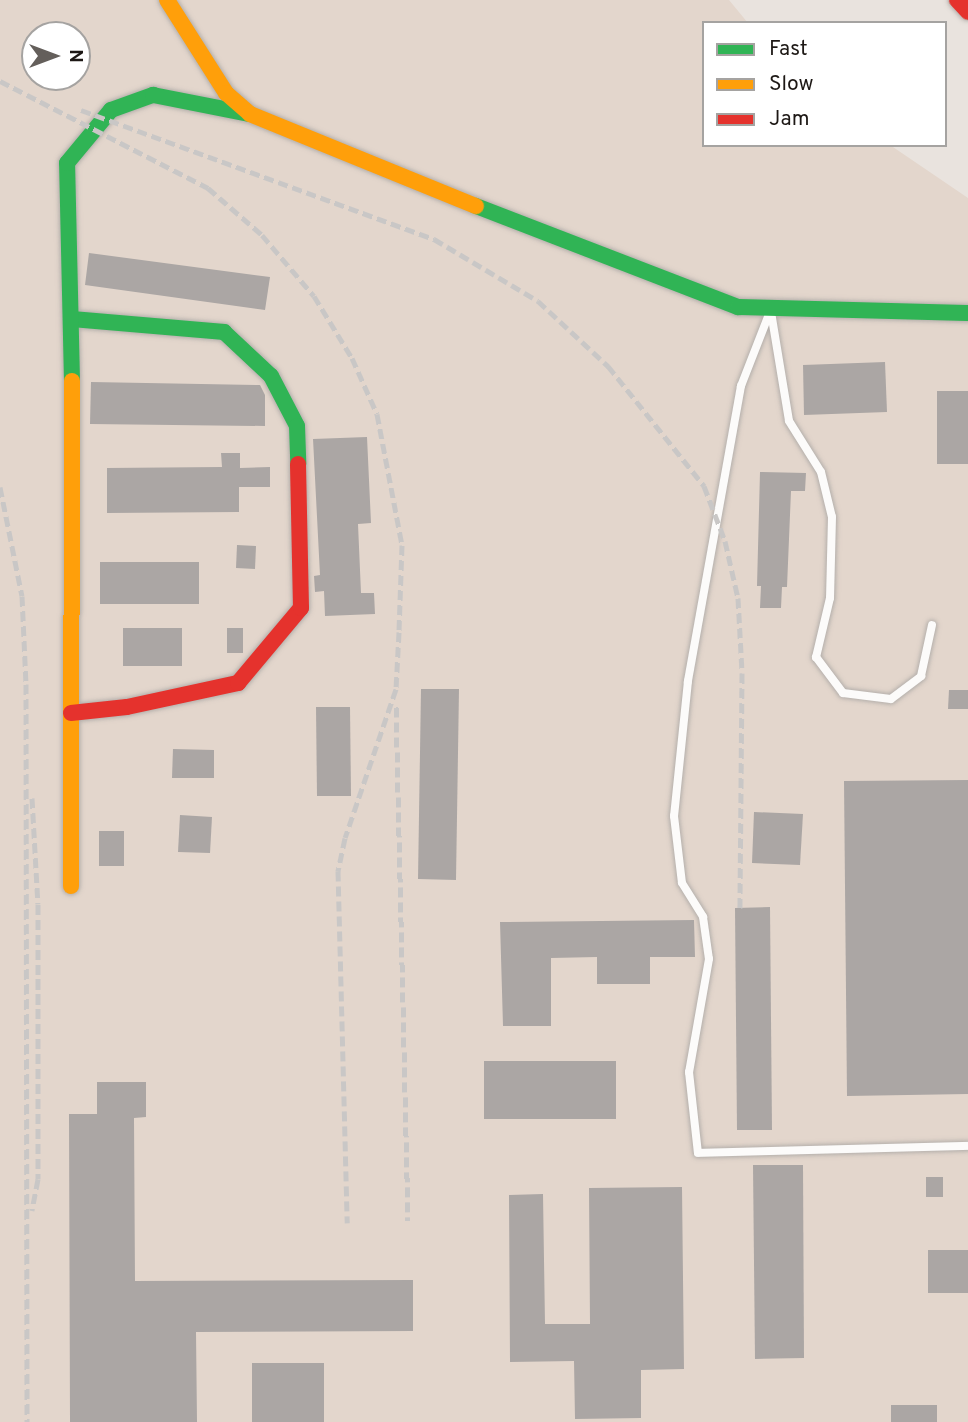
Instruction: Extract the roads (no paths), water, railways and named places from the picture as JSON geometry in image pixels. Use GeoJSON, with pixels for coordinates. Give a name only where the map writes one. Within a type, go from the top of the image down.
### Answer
{"type":"FeatureCollection","features":[{"type":"Feature","properties":{"kind":"main road"},"geometry":{"type":"LineString","coordinates":[[167,0],[226,93],[250,114]]}},
{"type":"Feature","properties":{"kind":"main road"},"geometry":{"type":"LineString","coordinates":[[957,0],[968,12]]}},
{"type":"Feature","properties":{"kind":"main road"},"geometry":{"type":"LineString","coordinates":[[71,886],[72,319],[67,163],[111,110],[153,95],[250,114],[586,251],[738,307],[968,313]]}},
{"type":"Feature","properties":{"kind":"main road"},"geometry":{"type":"LineString","coordinates":[[71,713],[127,707],[238,683],[301,608],[297,426],[271,376],[224,332],[72,319]]}},
{"type":"Feature","properties":{"kind":"lane"},"geometry":{"type":"LineString","coordinates":[[771,309],[777,369],[789,421],[821,472],[832,517],[830,598],[816,657],[843,693],[891,699],[921,676],[932,625]]}},
{"type":"Feature","properties":{"kind":"lane"},"geometry":{"type":"LineString","coordinates":[[771,309],[740,386],[688,681],[674,816],[682,883],[703,917],[709,959],[690,1072],[698,1153],[968,1146]]}},
{"type":"Feature","properties":{"kind":"railway"},"geometry":{"type":"LineString","coordinates":[[0,81],[208,188],[262,235],[314,296],[352,358],[377,414],[402,545],[399,632],[396,689],[345,838],[338,871],[347,1223]]}},
{"type":"Feature","properties":{"kind":"railway"},"geometry":{"type":"LineString","coordinates":[[81,110],[434,239],[538,301],[608,366],[704,486],[725,541],[738,598],[742,673],[740,908]]}},
{"type":"Feature","properties":{"kind":"railway"},"geometry":{"type":"LineString","coordinates":[[0,487],[22,596],[26,684],[27,1422]]}},
{"type":"Feature","properties":{"kind":"railway"},"geometry":{"type":"LineString","coordinates":[[396,707],[408,1221]]}},
{"type":"Feature","properties":{"kind":"railway"},"geometry":{"type":"LineString","coordinates":[[32,798],[38,904],[38,1179],[32,1210]]}}]}
